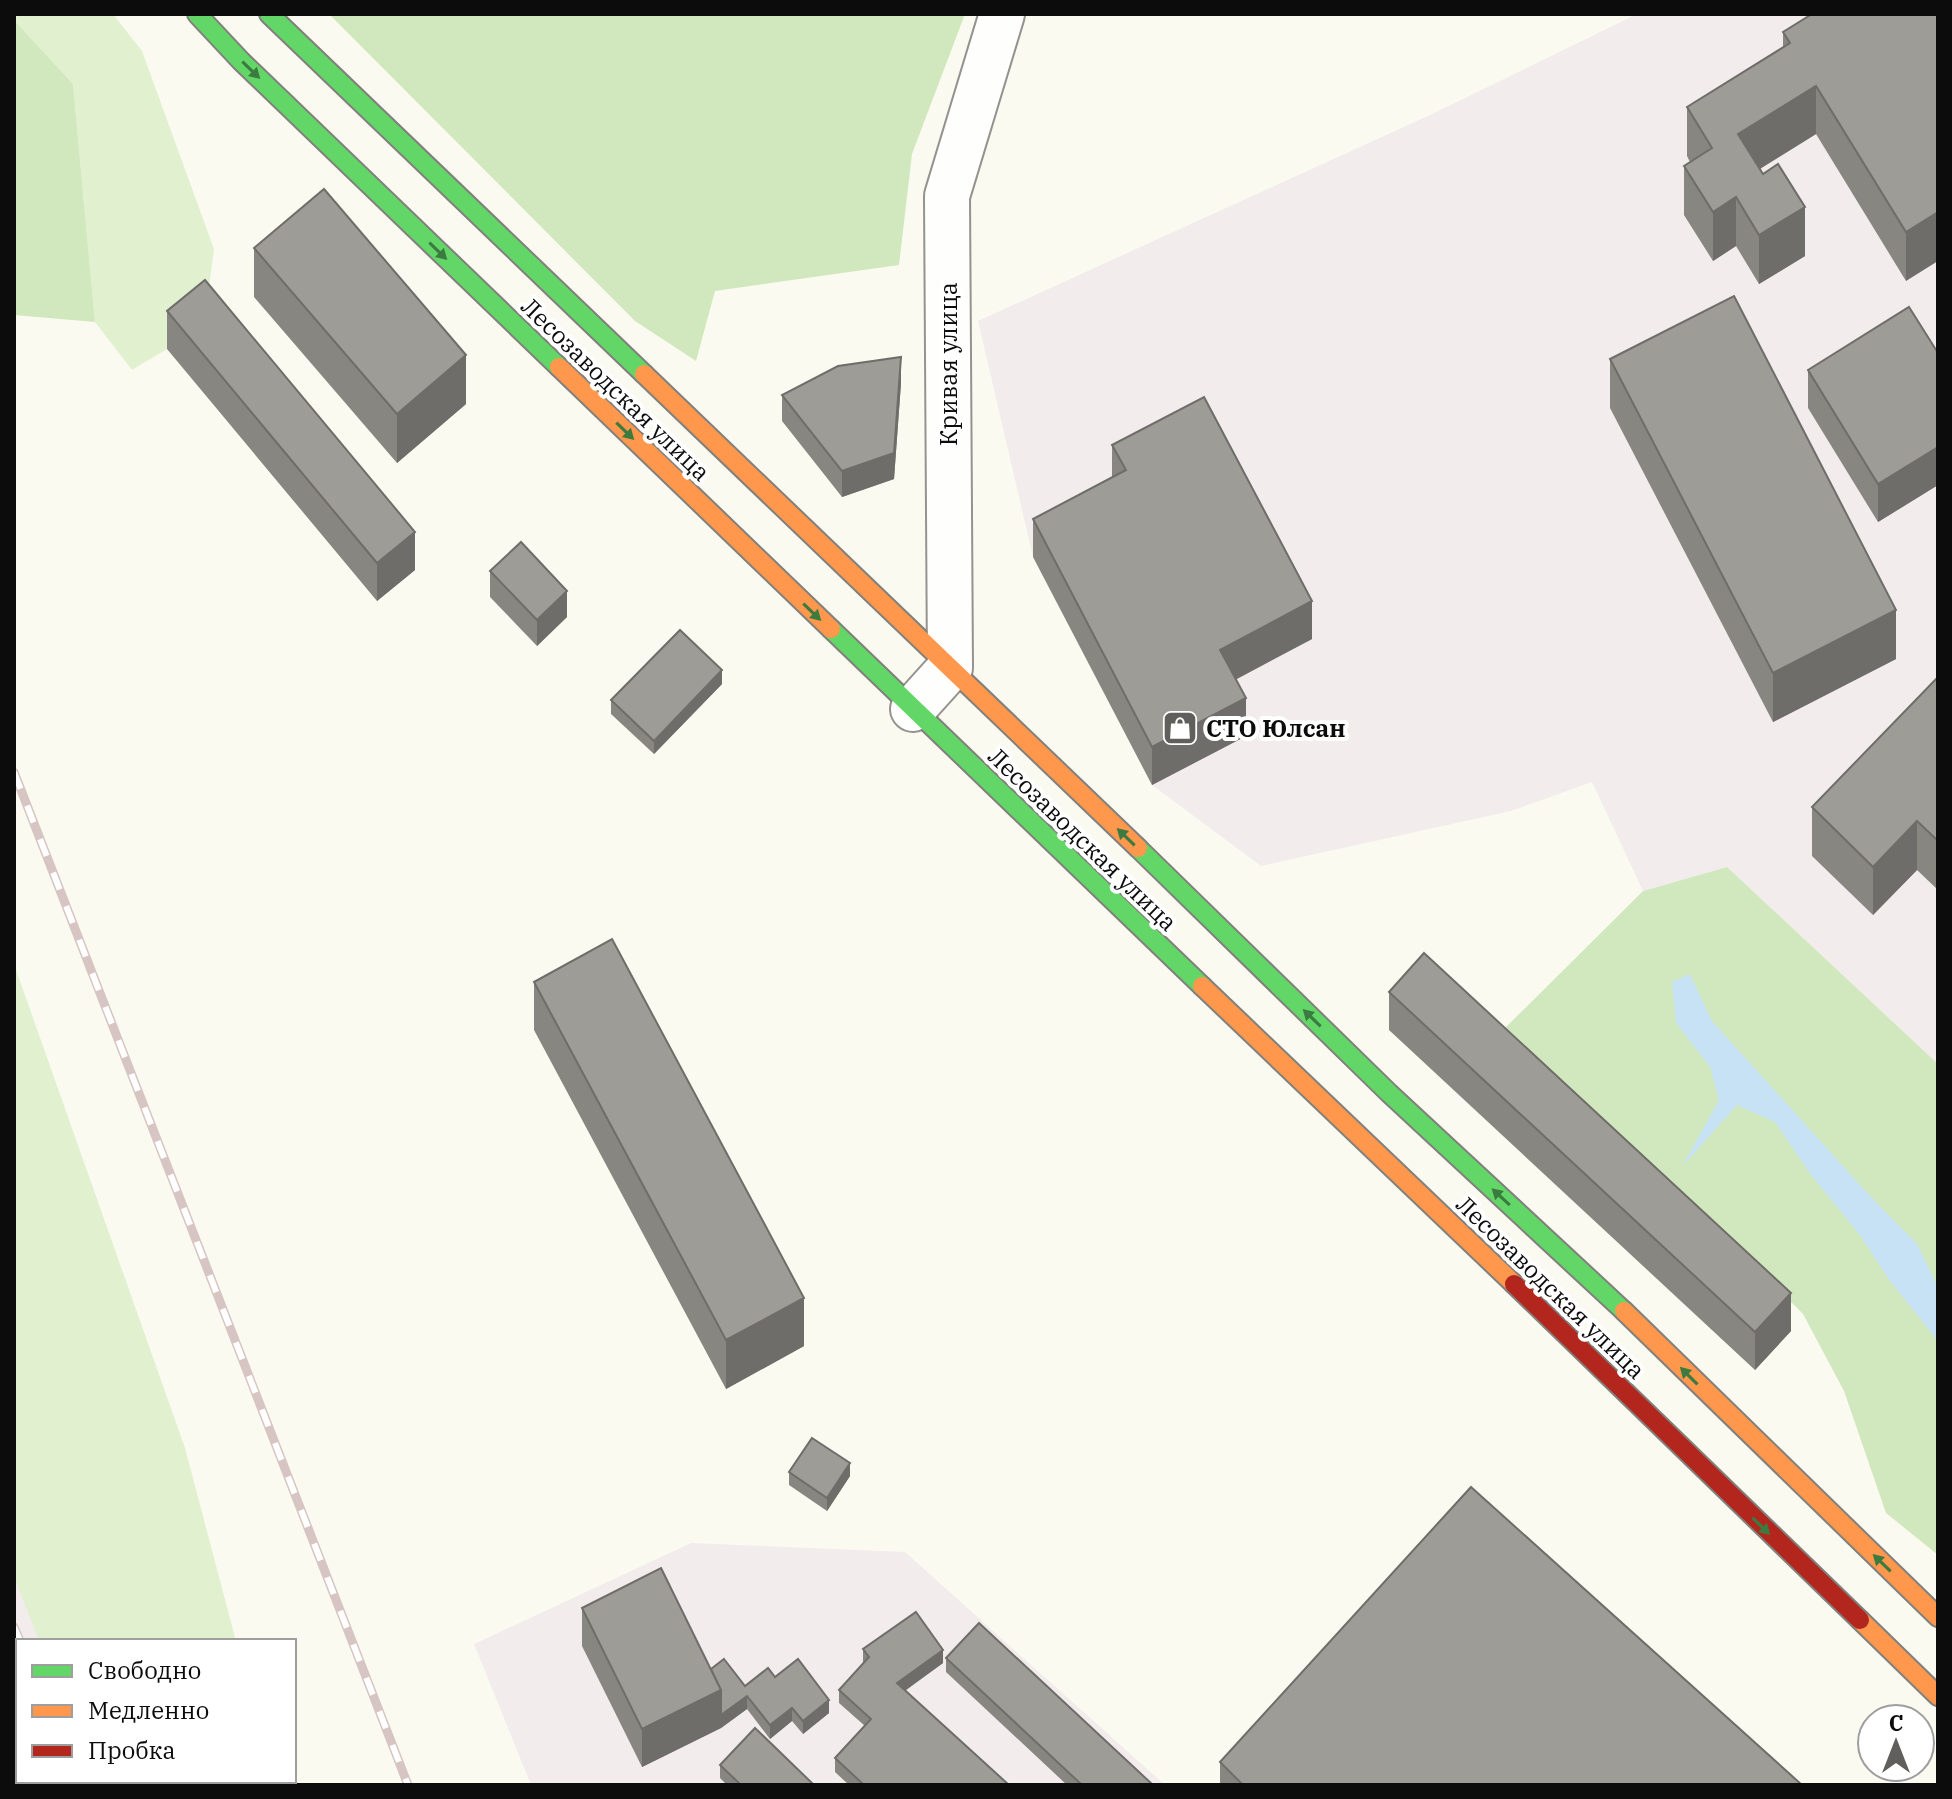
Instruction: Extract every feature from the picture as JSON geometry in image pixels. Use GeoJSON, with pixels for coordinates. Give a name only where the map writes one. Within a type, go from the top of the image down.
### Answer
{"type":"FeatureCollection","features":[{"type":"Feature","properties":{"kind":"main road","name":"Лесозаводская улица"},"geometry":{"type":"LineString","coordinates":[[197,14],[241,61],[1578,1344],[1938,1696]]}},
{"type":"Feature","properties":{"kind":"main road","name":"Лесозаводская улица"},"geometry":{"type":"LineString","coordinates":[[269,14],[1389,1093],[1618,1306],[1938,1617]]}},
{"type":"Feature","properties":{"kind":"street","name":"Кривая улица"},"geometry":{"type":"LineString","coordinates":[[950,668],[947,196],[1002,14]]}},
{"type":"Feature","properties":{"kind":"street"},"geometry":{"type":"LineString","coordinates":[[913,709],[950,668]]}},
{"type":"Feature","properties":{"kind":"shaded area"},"geometry":{"type":"Polygon","coordinates":[[[1637,14],[1938,14],[1938,1064],[1727,867],[1643,891],[1592,782],[1511,811],[1261,866],[1152,785],[1033,557],[978,321],[1430,115],[1637,14]]]}},
{"type":"Feature","properties":{"kind":"shaded area"},"geometry":{"type":"Polygon","coordinates":[[[691,1543],[905,1552],[1165,1785],[531,1785],[474,1644],[691,1543]]]}},
{"type":"Feature","properties":{"kind":"shaded area"},"geometry":{"type":"Polygon","coordinates":[[[14,1574],[39,1639],[16,1639],[16,1783],[95,1785],[14,1785],[14,1574]]]}},
{"type":"Feature","properties":{"kind":"green space"},"geometry":{"type":"Polygon","coordinates":[[[14,14],[113,14],[142,51],[214,249],[205,318],[167,349],[132,370],[95,322],[73,84],[14,20],[14,14]]]}},
{"type":"Feature","properties":{"kind":"green space"},"geometry":{"type":"Polygon","coordinates":[[[329,14],[965,14],[912,154],[899,265],[715,291],[696,361],[635,321],[329,14]]]}},
{"type":"Feature","properties":{"kind":"green space"},"geometry":{"type":"Polygon","coordinates":[[[14,20],[73,84],[95,322],[14,315],[14,20]]]}},
{"type":"Feature","properties":{"kind":"green space"},"geometry":{"type":"Polygon","coordinates":[[[1727,867],[1938,1064],[1938,1555],[1886,1513],[1844,1391],[1803,1314],[1679,1189],[1503,1030],[1643,891],[1727,867]]]}},
{"type":"Feature","properties":{"kind":"green space"},"geometry":{"type":"Polygon","coordinates":[[[14,964],[185,1448],[235,1639],[38,1639],[14,1577],[14,964]]]}},
{"type":"Feature","properties":{"kind":"green space"},"geometry":{"type":"Polygon","coordinates":[[[94,1783],[274,1785],[95,1785],[94,1783]]]}},
{"type":"Feature","properties":{"kind":"water"},"geometry":{"type":"Polygon","coordinates":[[[1690,974],[1712,1021],[1917,1244],[1938,1287],[1938,1341],[1811,1175],[1775,1122],[1737,1105],[1682,1167],[1719,1100],[1710,1067],[1676,1023],[1672,982],[1690,974]]]}},
{"type":"Feature","properties":{"kind":"building"},"geometry":{"type":"Polygon","coordinates":[[[1812,14],[1938,14],[1938,212],[1906,232],[1816,86],[1738,134],[1763,174],[1778,164],[1805,207],[1759,235],[1736,197],[1713,212],[1684,166],[1712,148],[1687,107],[1790,43],[1783,32],[1812,14]]]}},
{"type":"Feature","properties":{"kind":"building"},"geometry":{"type":"Polygon","coordinates":[[[324,189],[466,355],[397,414],[254,248],[324,189]]]}},
{"type":"Feature","properties":{"kind":"building"},"geometry":{"type":"Polygon","coordinates":[[[205,280],[415,532],[377,563],[167,311],[205,280]]]}},
{"type":"Feature","properties":{"kind":"building"},"geometry":{"type":"Polygon","coordinates":[[[1734,296],[1896,610],[1773,673],[1610,359],[1734,296]]]}},
{"type":"Feature","properties":{"kind":"building"},"geometry":{"type":"Polygon","coordinates":[[[1909,307],[1938,353],[1938,447],[1878,484],[1808,370],[1909,307]]]}},
{"type":"Feature","properties":{"kind":"building"},"geometry":{"type":"Polygon","coordinates":[[[901,357],[894,453],[842,471],[782,395],[838,366],[901,357]]]}},
{"type":"Feature","properties":{"kind":"building"},"geometry":{"type":"Polygon","coordinates":[[[1204,397],[1312,601],[1220,650],[1246,698],[1152,747],[1033,519],[1126,470],[1112,445],[1204,397]]]}},
{"type":"Feature","properties":{"kind":"building"},"geometry":{"type":"Polygon","coordinates":[[[521,542],[567,591],[537,620],[490,571],[521,542]]]}},
{"type":"Feature","properties":{"kind":"building"},"geometry":{"type":"Polygon","coordinates":[[[680,630],[722,670],[654,741],[611,700],[680,630]]]}},
{"type":"Feature","properties":{"kind":"building"},"geometry":{"type":"Polygon","coordinates":[[[1938,677],[1938,841],[1917,821],[1873,867],[1812,807],[1938,677]]]}},
{"type":"Feature","properties":{"kind":"building"},"geometry":{"type":"Polygon","coordinates":[[[612,939],[804,1298],[726,1340],[534,982],[612,939]]]}},
{"type":"Feature","properties":{"kind":"building"},"geometry":{"type":"Polygon","coordinates":[[[1424,953],[1791,1293],[1755,1332],[1389,992],[1424,953]]]}},
{"type":"Feature","properties":{"kind":"building"},"geometry":{"type":"Polygon","coordinates":[[[812,1438],[850,1463],[827,1498],[789,1472],[812,1438]]]}},
{"type":"Feature","properties":{"kind":"building"},"geometry":{"type":"Polygon","coordinates":[[[1471,1487],[1802,1785],[1243,1785],[1220,1762],[1471,1487]]]}},
{"type":"Feature","properties":{"kind":"building"},"geometry":{"type":"Polygon","coordinates":[[[661,1568],[721,1690],[642,1729],[582,1608],[661,1568]]]}},
{"type":"Feature","properties":{"kind":"building"},"geometry":{"type":"Polygon","coordinates":[[[916,1612],[943,1650],[897,1683],[1009,1785],[864,1785],[835,1758],[871,1719],[839,1690],[869,1657],[863,1649],[916,1612]]]}},
{"type":"Feature","properties":{"kind":"building"},"geometry":{"type":"Polygon","coordinates":[[[979,1623],[1153,1785],[1082,1785],[946,1658],[979,1623]]]}},
{"type":"Feature","properties":{"kind":"building"},"geometry":{"type":"Polygon","coordinates":[[[724,1659],[745,1686],[768,1668],[775,1677],[798,1659],[829,1700],[803,1721],[792,1708],[770,1725],[747,1696],[721,1715],[721,1690],[711,1669],[724,1659]]]}},
{"type":"Feature","properties":{"kind":"building"},"geometry":{"type":"Polygon","coordinates":[[[755,1728],[814,1785],[741,1785],[720,1765],[755,1728]]]}},
{"type":"Feature","properties":{"kind":"railway"},"geometry":{"type":"LineString","coordinates":[[14,772],[408,1785]]}},
{"type":"Feature","properties":{"kind":"railway"},"geometry":{"type":"LineString","coordinates":[[14,1627],[19,1639]]}},
{"type":"Feature","properties":{"kind":"railway"},"geometry":{"type":"LineString","coordinates":[[14,1683],[16,1686]]}},
{"type":"Feature","properties":{"kind":"railway"},"geometry":{"type":"LineString","coordinates":[[14,1765],[16,1768]]}},
{"type":"Feature","properties":{"kind":"traffic: fast"},"geometry":{"type":"LineString","coordinates":[[197,14],[241,61],[559,367]]}},
{"type":"Feature","properties":{"kind":"traffic: fast"},"geometry":{"type":"LineString","coordinates":[[269,14],[644,374]]}},
{"type":"Feature","properties":{"kind":"traffic: fast"},"geometry":{"type":"LineString","coordinates":[[831,629],[1202,986]]}},
{"type":"Feature","properties":{"kind":"traffic: fast"},"geometry":{"type":"LineString","coordinates":[[1138,848],[1389,1093],[1624,1311]]}},
{"type":"Feature","properties":{"kind":"traffic: slow"},"geometry":{"type":"LineString","coordinates":[[559,367],[831,629]]}},
{"type":"Feature","properties":{"kind":"traffic: slow"},"geometry":{"type":"LineString","coordinates":[[644,374],[1138,848]]}},
{"type":"Feature","properties":{"kind":"traffic: slow"},"geometry":{"type":"LineString","coordinates":[[1202,986],[1514,1284]]}},
{"type":"Feature","properties":{"kind":"traffic: slow"},"geometry":{"type":"LineString","coordinates":[[1624,1311],[1938,1617]]}},
{"type":"Feature","properties":{"kind":"traffic: slow"},"geometry":{"type":"LineString","coordinates":[[1860,1620],[1938,1696]]}},
{"type":"Feature","properties":{"kind":"traffic: jam"},"geometry":{"type":"LineString","coordinates":[[1514,1284],[1860,1620]]}},
{"type":"Feature","properties":{"kind":"place","name":"СТО Юлсан"},"geometry":{"type":"Point","coordinates":[1180,728]}}]}
